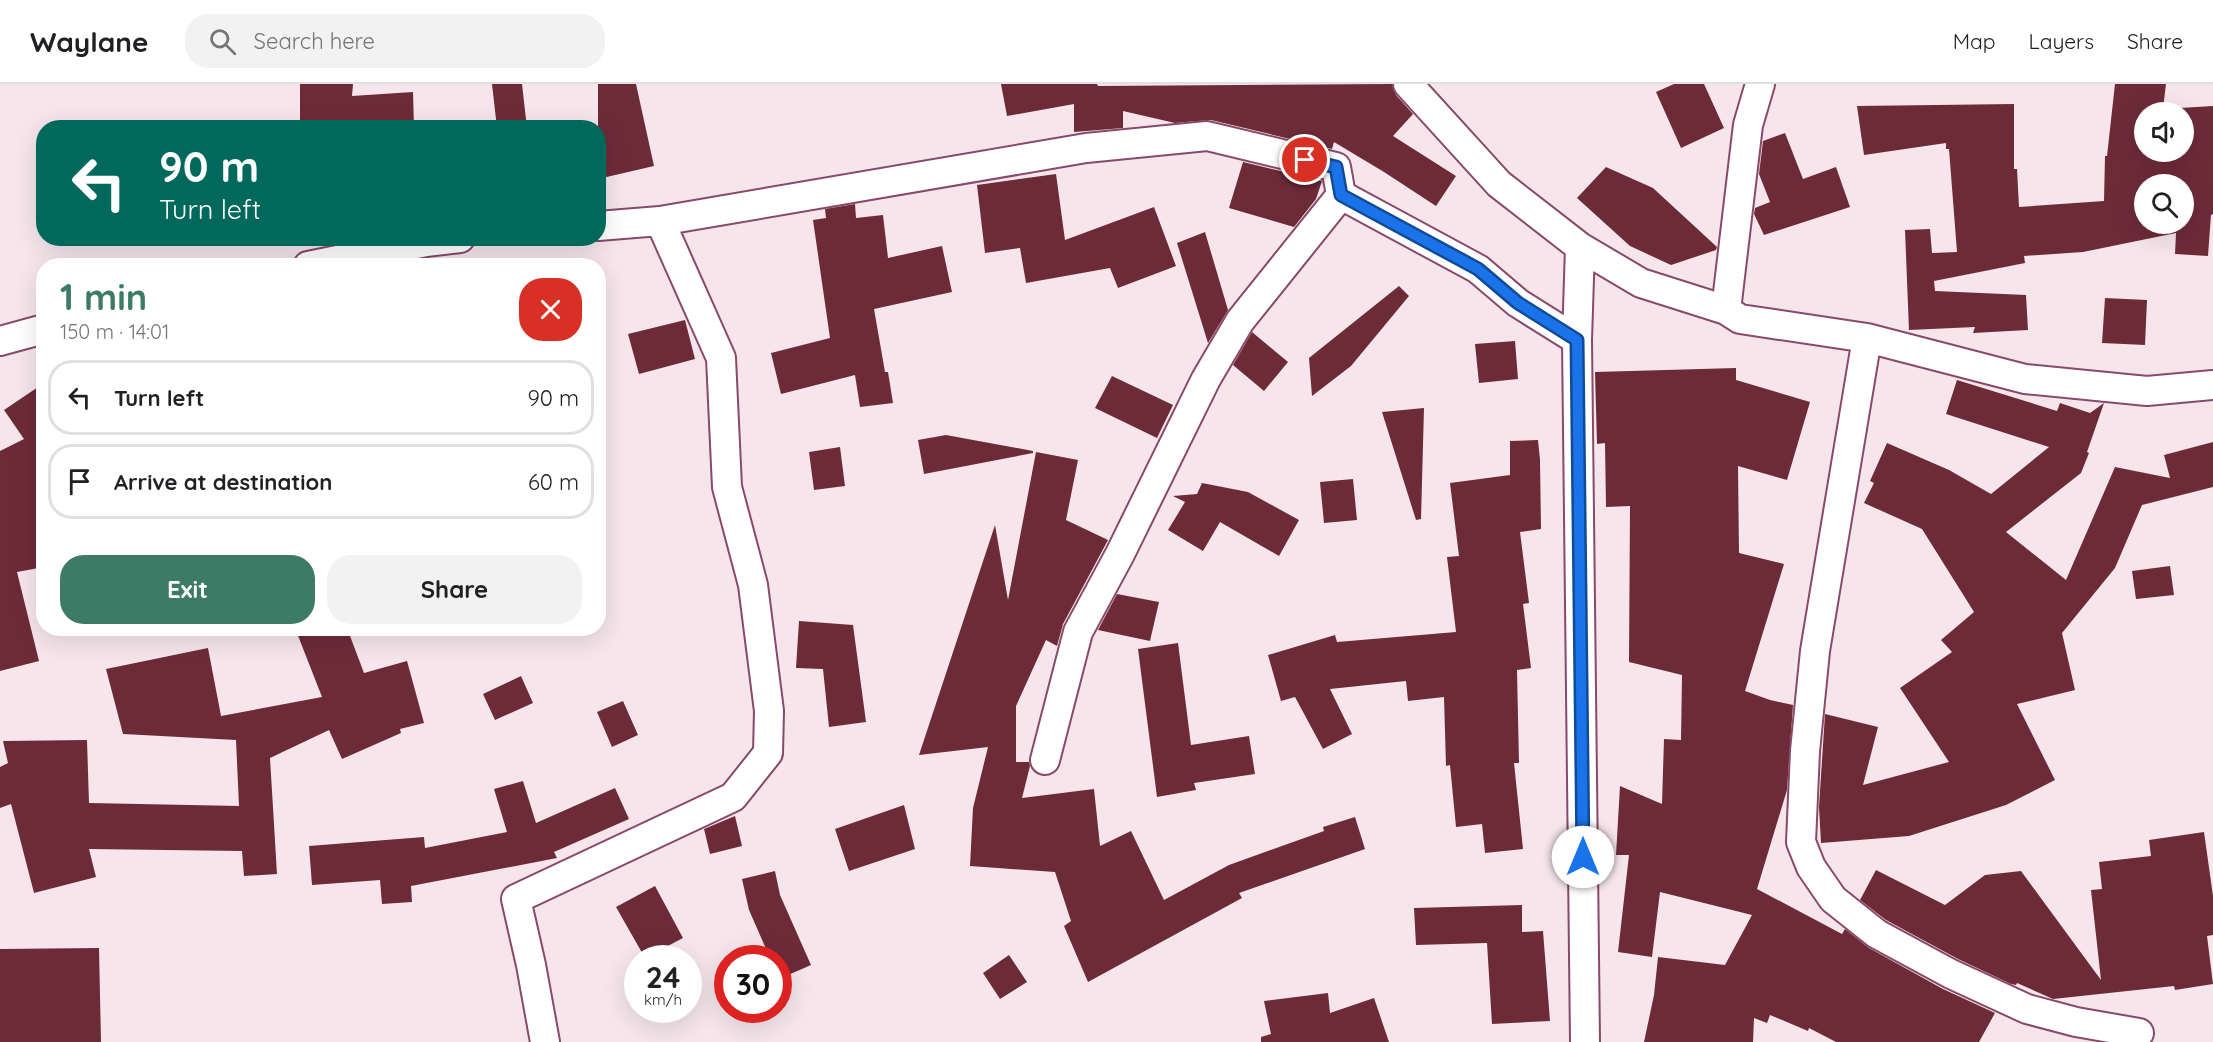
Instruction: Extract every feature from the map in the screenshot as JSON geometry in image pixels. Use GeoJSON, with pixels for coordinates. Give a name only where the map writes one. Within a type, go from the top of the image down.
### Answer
{"type":"FeatureCollection","features":[{"type":"Feature","properties":{"kind":"street"},"geometry":{"type":"LineString","coordinates":[[1408,84],[1499,184],[1580,247],[1641,283],[1726,310],[1740,319],[1867,338],[2025,379],[2147,391],[2213,385]]}},
{"type":"Feature","properties":{"kind":"street"},"geometry":{"type":"LineString","coordinates":[[1726,310],[1748,124],[1760,84]]}},
{"type":"Feature","properties":{"kind":"street"},"geometry":{"type":"LineString","coordinates":[[606,225],[660,220],[1086,148],[1207,136],[1336,167],[1341,195],[1240,321],[1206,379],[1125,544],[1077,632],[1045,760]]}},
{"type":"Feature","properties":{"kind":"street"},"geometry":{"type":"LineString","coordinates":[[1341,195],[1478,269],[1518,303],[1577,340]]}},
{"type":"Feature","properties":{"kind":"street"},"geometry":{"type":"LineString","coordinates":[[545,1042],[516,898],[733,797],[768,753],[769,711],[753,585],[727,487],[721,358],[660,220]]}},
{"type":"Feature","properties":{"kind":"street"},"geometry":{"type":"LineString","coordinates":[[347,258],[406,246]]}},
{"type":"Feature","properties":{"kind":"street"},"geometry":{"type":"LineString","coordinates":[[1580,247],[1577,340],[1585,1042]]}},
{"type":"Feature","properties":{"kind":"street"},"geometry":{"type":"LineString","coordinates":[[0,341],[36,331]]}},
{"type":"Feature","properties":{"kind":"street"},"geometry":{"type":"LineString","coordinates":[[1867,338],[1815,651],[1805,751],[1801,842],[1811,867],[1833,899],[1877,934],[1951,974],[2027,1009],[2076,1022],[2139,1033]]}},
{"type":"Feature","properties":{"kind":"building"},"geometry":{"type":"Polygon","coordinates":[[[300,84],[353,84],[352,96],[413,92],[414,120],[300,120],[300,84]]]}},
{"type":"Feature","properties":{"kind":"building"},"geometry":{"type":"Polygon","coordinates":[[[492,84],[522,84],[526,120],[496,120],[492,84]]]}},
{"type":"Feature","properties":{"kind":"building"},"geometry":{"type":"Polygon","coordinates":[[[598,84],[636,84],[654,166],[606,177],[606,120],[598,120],[598,84]]]}},
{"type":"Feature","properties":{"kind":"building"},"geometry":{"type":"Polygon","coordinates":[[[1001,84],[1097,84],[1098,86],[1392,84],[1396,95],[1413,114],[1393,136],[1456,176],[1436,206],[1334,142],[1332,149],[1211,120],[1175,123],[1123,111],[1123,128],[1074,132],[1074,104],[1007,116],[1001,84]]]}},
{"type":"Feature","properties":{"kind":"building"},"geometry":{"type":"Polygon","coordinates":[[[1674,84],[1704,84],[1724,128],[1681,148],[1656,92],[1674,84]]]}},
{"type":"Feature","properties":{"kind":"building"},"geometry":{"type":"Polygon","coordinates":[[[2115,84],[2166,84],[2164,102],[2134,102],[2134,162],[2194,162],[2194,107],[2213,106],[2213,214],[2211,215],[2208,256],[2175,254],[2176,234],[2194,234],[2194,174],[2134,174],[2134,234],[2171,234],[2083,252],[2024,256],[2025,263],[1934,281],[1935,291],[2026,295],[2028,330],[1973,333],[1975,327],[1909,330],[1905,230],[1930,229],[1932,253],[1957,252],[1949,149],[1946,149],[1946,143],[1864,155],[1857,106],[2014,104],[2014,169],[2017,169],[2019,207],[2104,201],[2105,156],[2107,156],[2115,84]]]}},
{"type":"Feature","properties":{"kind":"building"},"geometry":{"type":"Polygon","coordinates":[[[1785,133],[1803,179],[1836,167],[1850,207],[1764,235],[1754,214],[1755,208],[1770,202],[1759,174],[1763,141],[1785,133]]]}},
{"type":"Feature","properties":{"kind":"building"},"geometry":{"type":"Polygon","coordinates":[[[1243,162],[1322,181],[1316,199],[1294,227],[1229,208],[1243,162]]]}},
{"type":"Feature","properties":{"kind":"building"},"geometry":{"type":"Polygon","coordinates":[[[1606,167],[1653,188],[1717,247],[1716,250],[1671,265],[1630,246],[1577,198],[1606,167]]]}},
{"type":"Feature","properties":{"kind":"building"},"geometry":{"type":"Polygon","coordinates":[[[1056,174],[1065,240],[1154,207],[1176,266],[1118,288],[1110,268],[1026,283],[1020,248],[985,253],[977,185],[1056,174]]]}},
{"type":"Feature","properties":{"kind":"building"},"geometry":{"type":"Polygon","coordinates":[[[855,204],[856,218],[883,215],[888,258],[942,246],[952,292],[874,309],[893,403],[860,407],[855,375],[781,394],[771,353],[830,338],[813,220],[826,218],[825,209],[855,204]]]}},
{"type":"Feature","properties":{"kind":"building"},"geometry":{"type":"Polygon","coordinates":[[[1205,232],[1228,310],[1208,343],[1177,243],[1205,232]]]}},
{"type":"Feature","properties":{"kind":"building"},"geometry":{"type":"Polygon","coordinates":[[[1399,286],[1409,296],[1351,366],[1312,396],[1309,358],[1399,286]]]}},
{"type":"Feature","properties":{"kind":"building"},"geometry":{"type":"Polygon","coordinates":[[[2105,298],[2147,300],[2145,345],[2102,343],[2105,298]]]}},
{"type":"Feature","properties":{"kind":"building"},"geometry":{"type":"Polygon","coordinates":[[[685,320],[695,359],[639,374],[628,334],[685,320]]]}},
{"type":"Feature","properties":{"kind":"building"},"geometry":{"type":"Polygon","coordinates":[[[1252,332],[1288,362],[1264,391],[1233,365],[1252,332]]]}},
{"type":"Feature","properties":{"kind":"building"},"geometry":{"type":"Polygon","coordinates":[[[1515,341],[1518,379],[1479,383],[1475,344],[1515,341]]]}},
{"type":"Feature","properties":{"kind":"building"},"geometry":{"type":"Polygon","coordinates":[[[1736,368],[1736,380],[1810,402],[1787,480],[1738,466],[1739,553],[1784,564],[1745,691],[1793,705],[1787,790],[1757,889],[1842,934],[1845,929],[1869,948],[1943,989],[1995,1013],[1979,1042],[1836,1042],[1809,1028],[1808,1031],[1770,1015],[1767,1023],[1754,1018],[1753,1042],[1644,1042],[1654,995],[1658,957],[1725,965],[1752,915],[1660,892],[1652,957],[1618,952],[1629,855],[1616,855],[1620,786],[1662,804],[1664,739],[1681,740],[1682,675],[1629,662],[1630,506],[1606,507],[1605,443],[1597,444],[1595,372],[1736,368]]]}},
{"type":"Feature","properties":{"kind":"building"},"geometry":{"type":"Polygon","coordinates":[[[1112,376],[1173,405],[1157,438],[1095,408],[1112,376]]]}},
{"type":"Feature","properties":{"kind":"building"},"geometry":{"type":"Polygon","coordinates":[[[1957,380],[2057,411],[2060,403],[2090,413],[2104,403],[2081,473],[2006,532],[2066,580],[2115,467],[2170,478],[2164,455],[2213,442],[2213,487],[2142,505],[2115,568],[2062,633],[2075,690],[2017,704],[2055,780],[2006,805],[1909,836],[1821,843],[1819,807],[1825,714],[1878,727],[1863,785],[1949,762],[1900,688],[1952,652],[1941,640],[1974,612],[1922,529],[1864,503],[1874,483],[1870,481],[1887,443],[1949,470],[1991,494],[2049,447],[1946,414],[1957,380]]]}},
{"type":"Feature","properties":{"kind":"building"},"geometry":{"type":"Polygon","coordinates":[[[36,388],[36,568],[17,572],[39,661],[0,671],[0,451],[24,439],[4,410],[36,388]]]}},
{"type":"Feature","properties":{"kind":"building"},"geometry":{"type":"Polygon","coordinates":[[[1424,408],[1421,519],[1416,520],[1382,412],[1424,408]]]}},
{"type":"Feature","properties":{"kind":"building"},"geometry":{"type":"Polygon","coordinates":[[[946,435],[1033,451],[1033,453],[924,474],[918,440],[946,435]]]}},
{"type":"Feature","properties":{"kind":"building"},"geometry":{"type":"Polygon","coordinates":[[[1538,440],[1541,529],[1520,532],[1529,603],[1523,604],[1531,668],[1517,670],[1519,763],[1514,763],[1523,849],[1485,853],[1482,824],[1456,827],[1450,765],[1446,766],[1444,697],[1408,701],[1406,681],[1330,689],[1352,734],[1323,749],[1295,697],[1281,701],[1268,655],[1335,635],[1337,642],[1456,632],[1447,557],[1459,556],[1450,483],[1510,475],[1510,441],[1538,440]]]}},
{"type":"Feature","properties":{"kind":"building"},"geometry":{"type":"Polygon","coordinates":[[[840,447],[845,486],[814,490],[809,452],[840,447]]]}},
{"type":"Feature","properties":{"kind":"building"},"geometry":{"type":"Polygon","coordinates":[[[1036,452],[1078,460],[1066,520],[1108,540],[1063,624],[1057,646],[1046,640],[1016,706],[1016,762],[1029,762],[1030,766],[1022,798],[1094,789],[1100,846],[1131,831],[1164,900],[1229,865],[1324,831],[1323,827],[1355,817],[1365,849],[1239,893],[1242,898],[1088,982],[1064,926],[1071,921],[1055,872],[970,866],[973,808],[988,747],[919,755],[995,525],[1008,600],[1036,452]]]}},
{"type":"Feature","properties":{"kind":"building"},"geometry":{"type":"Polygon","coordinates":[[[1353,479],[1357,520],[1324,523],[1320,482],[1353,479]]]}},
{"type":"Feature","properties":{"kind":"building"},"geometry":{"type":"Polygon","coordinates":[[[1202,483],[1248,492],[1299,520],[1279,556],[1220,522],[1203,551],[1168,530],[1185,502],[1173,496],[1197,494],[1202,483]]]}},
{"type":"Feature","properties":{"kind":"building"},"geometry":{"type":"Polygon","coordinates":[[[2170,566],[2174,595],[2136,599],[2132,571],[2170,566]]]}},
{"type":"Feature","properties":{"kind":"building"},"geometry":{"type":"Polygon","coordinates":[[[1117,594],[1159,602],[1150,641],[1098,630],[1117,594]]]}},
{"type":"Feature","properties":{"kind":"building"},"geometry":{"type":"Polygon","coordinates":[[[799,621],[853,625],[866,722],[829,727],[823,669],[796,668],[799,621]]]}},
{"type":"Feature","properties":{"kind":"building"},"geometry":{"type":"Polygon","coordinates":[[[298,636],[350,636],[364,673],[407,661],[424,723],[400,729],[401,733],[342,759],[329,730],[270,758],[277,874],[244,876],[242,851],[89,849],[96,877],[34,893],[11,804],[0,808],[0,767],[8,763],[3,741],[87,740],[89,803],[239,806],[236,740],[123,734],[106,669],[208,648],[221,716],[322,697],[298,636]]]}},
{"type":"Feature","properties":{"kind":"building"},"geometry":{"type":"Polygon","coordinates":[[[1178,643],[1191,745],[1249,736],[1255,774],[1194,783],[1196,790],[1157,797],[1138,649],[1178,643]]]}},
{"type":"Feature","properties":{"kind":"building"},"geometry":{"type":"Polygon","coordinates":[[[521,676],[533,703],[495,720],[483,694],[521,676]]]}},
{"type":"Feature","properties":{"kind":"building"},"geometry":{"type":"Polygon","coordinates":[[[623,701],[638,735],[612,747],[597,712],[623,701]]]}},
{"type":"Feature","properties":{"kind":"building"},"geometry":{"type":"Polygon","coordinates":[[[523,781],[536,823],[615,788],[629,819],[554,852],[557,858],[411,886],[412,902],[382,904],[380,880],[312,885],[309,846],[424,837],[425,848],[507,832],[494,789],[523,781]]]}},
{"type":"Feature","properties":{"kind":"building"},"geometry":{"type":"Polygon","coordinates":[[[904,805],[915,849],[849,871],[835,829],[904,805]]]}},
{"type":"Feature","properties":{"kind":"building"},"geometry":{"type":"Polygon","coordinates":[[[735,816],[742,846],[710,854],[704,829],[735,816]]]}},
{"type":"Feature","properties":{"kind":"building"},"geometry":{"type":"Polygon","coordinates":[[[2204,832],[2213,896],[2213,935],[2207,936],[2213,984],[2175,990],[2174,986],[2053,999],[2017,983],[2016,985],[2011,984],[1958,959],[1886,920],[1860,900],[1876,870],[1945,905],[1985,875],[2021,871],[2101,980],[2091,890],[2102,889],[2099,862],[2151,856],[2149,840],[2204,832]]]}},
{"type":"Feature","properties":{"kind":"building"},"geometry":{"type":"Polygon","coordinates":[[[775,871],[780,895],[811,965],[792,973],[792,945],[764,945],[749,910],[742,879],[775,871]]]}},
{"type":"Feature","properties":{"kind":"building"},"geometry":{"type":"Polygon","coordinates":[[[655,886],[683,938],[670,945],[638,945],[616,907],[655,886]]]}},
{"type":"Feature","properties":{"kind":"building"},"geometry":{"type":"Polygon","coordinates":[[[1522,905],[1522,932],[1543,931],[1550,1021],[1492,1024],[1487,943],[1416,945],[1414,908],[1522,905]]]}},
{"type":"Feature","properties":{"kind":"building"},"geometry":{"type":"Polygon","coordinates":[[[99,948],[101,1042],[0,1042],[0,949],[99,948]]]}},
{"type":"Feature","properties":{"kind":"building"},"geometry":{"type":"Polygon","coordinates":[[[1009,955],[1027,982],[1000,999],[983,973],[1009,955]]]}},
{"type":"Feature","properties":{"kind":"building"},"geometry":{"type":"Polygon","coordinates":[[[1328,993],[1330,1013],[1374,998],[1389,1042],[1261,1042],[1261,1037],[1271,1034],[1264,1001],[1328,993]]]}},
{"type":"Feature","properties":{"kind":"route"},"geometry":{"type":"LineString","coordinates":[[1305,160],[1336,167],[1341,195],[1478,269],[1518,303],[1577,340],[1583,857]]}}]}
